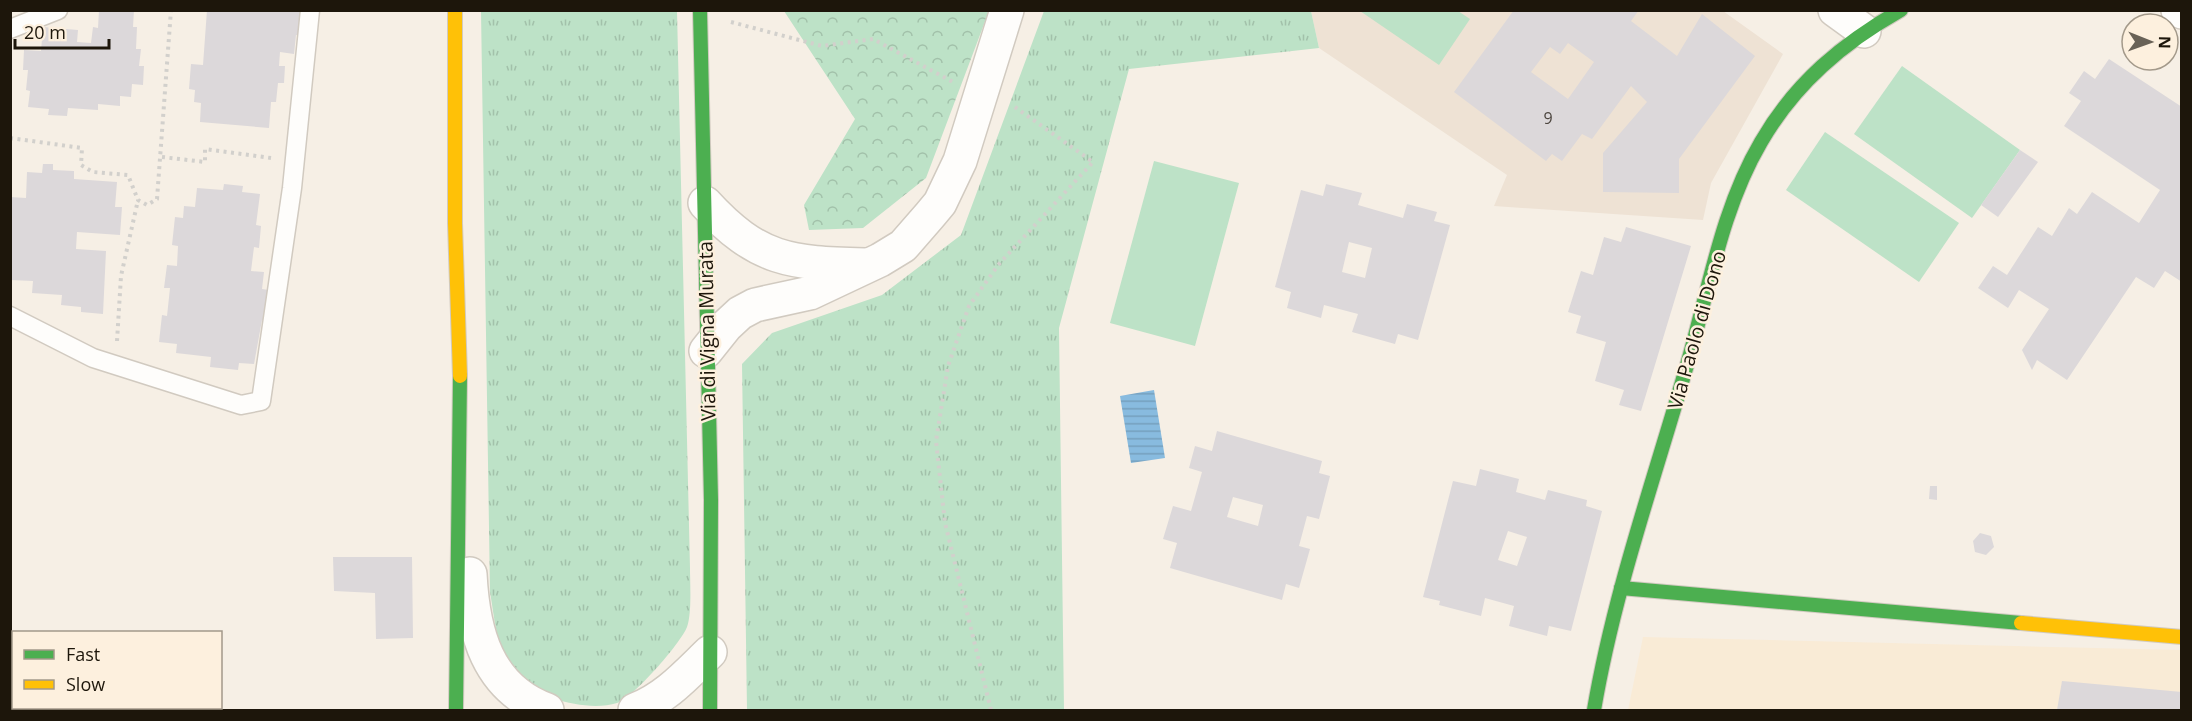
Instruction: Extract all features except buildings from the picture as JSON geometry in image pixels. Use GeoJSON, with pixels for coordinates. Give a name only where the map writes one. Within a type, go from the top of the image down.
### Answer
{"type":"FeatureCollection","features":[{"type":"Feature","properties":{"kind":"main road"},"geometry":{"type":"LineString","coordinates":[[455,10],[454,223],[461,395],[456,711]]}},
{"type":"Feature","properties":{"kind":"main road","name":"Via di Vigna Murata"},"geometry":{"type":"LineString","coordinates":[[700,10],[711,500],[710,711]]}},
{"type":"Feature","properties":{"kind":"main road","name":"Via Paolo di Dono"},"geometry":{"type":"LineString","coordinates":[[1594,711],[1598,680],[1621,588],[1693,346],[1712,271],[1745,175],[1761,142],[1785,108],[1810,80],[1864,31],[1901,10]]}},
{"type":"Feature","properties":{"kind":"main road"},"geometry":{"type":"LineString","coordinates":[[1621,588],[2181,637]]}},
{"type":"Feature","properties":{"kind":"street"},"geometry":{"type":"LineString","coordinates":[[706,351],[726,326],[755,305],[810,293],[903,246],[940,203],[960,161],[1007,10]]}},
{"type":"Feature","properties":{"kind":"street"},"geometry":{"type":"LineString","coordinates":[[1835,10],[1864,31]]}},
{"type":"Feature","properties":{"kind":"street"},"geometry":{"type":"LineString","coordinates":[[705,203],[741,238],[781,258],[816,263],[867,265]]}},
{"type":"Feature","properties":{"kind":"street"},"geometry":{"type":"LineString","coordinates":[[461,395],[472,606],[476,631],[489,662],[509,688],[531,704],[547,711]]}},
{"type":"Feature","properties":{"kind":"street"},"geometry":{"type":"LineString","coordinates":[[635,711],[666,694],[710,652]]}},
{"type":"Feature","properties":{"kind":"lane"},"geometry":{"type":"LineString","coordinates":[[10,29],[58,10]]}},
{"type":"Feature","properties":{"kind":"lane"},"geometry":{"type":"LineString","coordinates":[[10,316],[93,358],[241,405],[261,401],[294,161],[310,10]]}},
{"type":"Feature","properties":{"kind":"path"},"geometry":{"type":"LineString","coordinates":[[138,200],[147,205],[157,200],[162,157],[171,10]]}},
{"type":"Feature","properties":{"kind":"path"},"geometry":{"type":"LineString","coordinates":[[721,19],[822,45],[873,39],[980,97],[1010,104],[1093,162],[1007,256],[969,306],[948,366],[936,441],[945,523],[991,711]]}},
{"type":"Feature","properties":{"kind":"path"},"geometry":{"type":"LineString","coordinates":[[10,138],[82,148],[81,165],[93,172],[128,175],[138,200],[121,276],[114,364]]}},
{"type":"Feature","properties":{"kind":"path"},"geometry":{"type":"LineString","coordinates":[[162,157],[205,162],[206,149],[294,161]]}},
{"type":"Feature","properties":{"kind":"shaded area"},"geometry":{"type":"Polygon","coordinates":[[[1311,11],[1723,11],[1783,54],[1711,183],[1703,220],[1494,206],[1507,175],[1319,48],[1311,11]]]}},
{"type":"Feature","properties":{"kind":"shaded area"},"geometry":{"type":"Polygon","coordinates":[[[1643,637],[2181,650],[2181,710],[1628,710],[1643,637]]]}},
{"type":"Feature","properties":{"kind":"green space"},"geometry":{"type":"Polygon","coordinates":[[[481,11],[677,11],[690,614],[687,627],[676,645],[633,692],[617,703],[579,705],[552,698],[528,685],[519,678],[506,659],[501,649],[496,626],[490,592],[481,11]]]}},
{"type":"Feature","properties":{"kind":"green space"},"geometry":{"type":"Polygon","coordinates":[[[784,11],[989,11],[926,178],[863,228],[809,230],[804,205],[855,119],[784,11]]]}},
{"type":"Feature","properties":{"kind":"green space"},"geometry":{"type":"Polygon","coordinates":[[[1044,11],[1311,11],[1319,48],[1129,69],[1059,328],[1064,710],[747,710],[742,364],[772,333],[882,295],[961,235],[1044,11]]]}},
{"type":"Feature","properties":{"kind":"green space"},"geometry":{"type":"Polygon","coordinates":[[[1360,11],[1458,11],[1470,19],[1439,65],[1360,11]]]}},
{"type":"Feature","properties":{"kind":"green space"},"geometry":{"type":"Polygon","coordinates":[[[1902,66],[2020,150],[1972,218],[1854,134],[1902,66]]]}},
{"type":"Feature","properties":{"kind":"green space"},"geometry":{"type":"Polygon","coordinates":[[[1825,132],[1959,223],[1919,282],[1786,190],[1825,132]]]}},
{"type":"Feature","properties":{"kind":"green space"},"geometry":{"type":"Polygon","coordinates":[[[1154,161],[1239,183],[1195,346],[1110,323],[1154,161]]]}},
{"type":"Feature","properties":{"kind":"water"},"geometry":{"type":"Polygon","coordinates":[[[1154,390],[1165,458],[1131,463],[1120,396],[1154,390]]]}},
{"type":"Feature","properties":{"kind":"traffic: fast"},"geometry":{"type":"LineString","coordinates":[[700,10],[711,500],[710,710]]}},
{"type":"Feature","properties":{"kind":"traffic: fast"},"geometry":{"type":"LineString","coordinates":[[1594,710],[1612,622],[1636,536],[1687,365],[1717,251],[1747,168],[1774,121],[1805,83],[1859,36],[1901,10]]}},
{"type":"Feature","properties":{"kind":"traffic: fast"},"geometry":{"type":"LineString","coordinates":[[456,710],[460,376]]}},
{"type":"Feature","properties":{"kind":"traffic: fast"},"geometry":{"type":"LineString","coordinates":[[1621,588],[2021,623]]}},
{"type":"Feature","properties":{"kind":"traffic: slow"},"geometry":{"type":"LineString","coordinates":[[455,10],[455,223],[460,376]]}},
{"type":"Feature","properties":{"kind":"traffic: slow"},"geometry":{"type":"LineString","coordinates":[[2021,623],[2182,637]]}}]}
